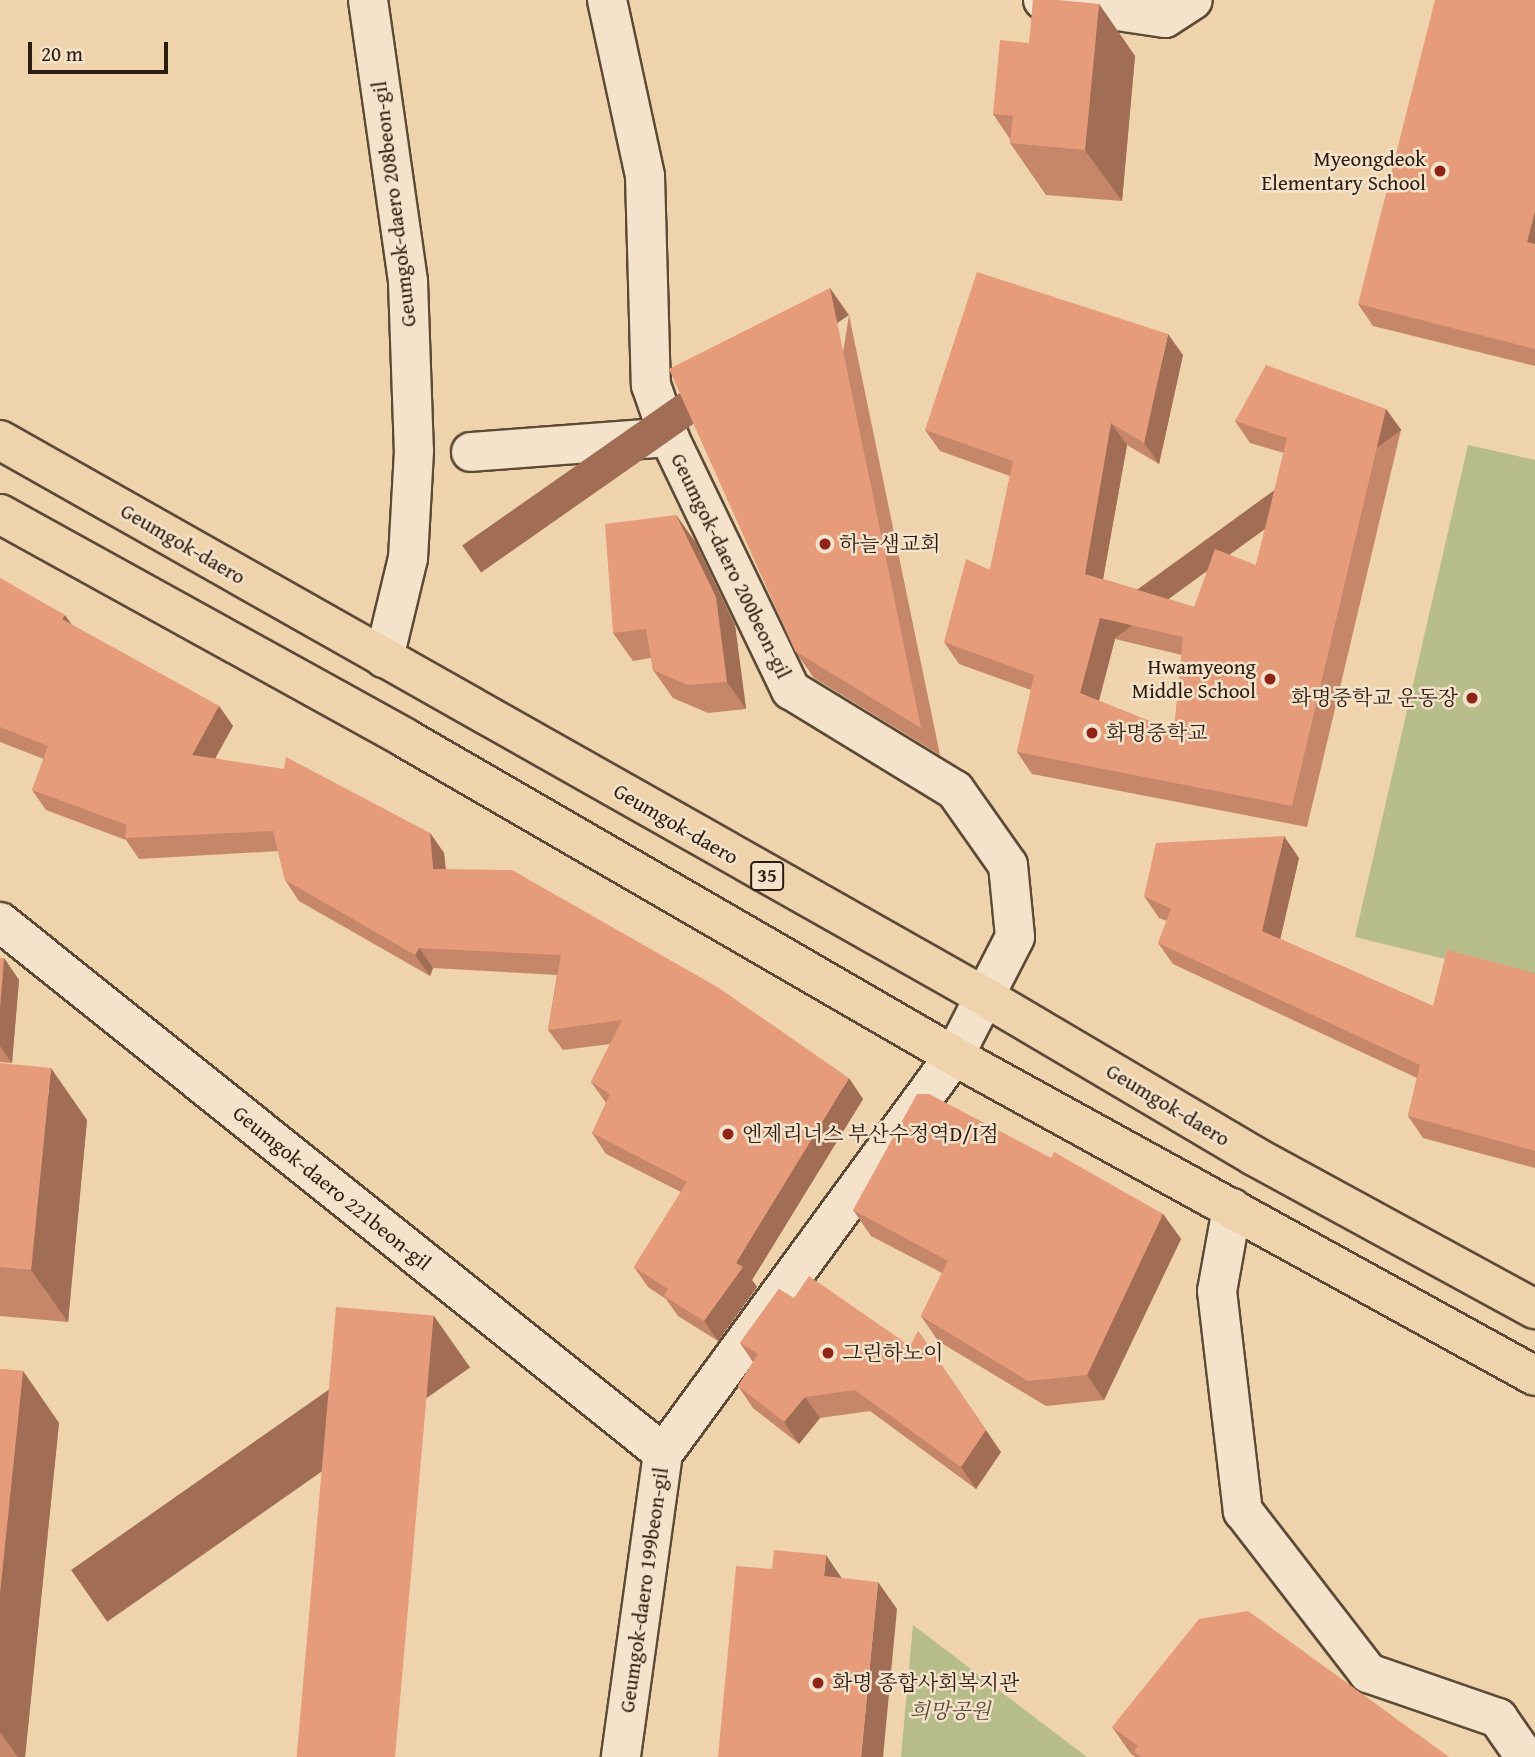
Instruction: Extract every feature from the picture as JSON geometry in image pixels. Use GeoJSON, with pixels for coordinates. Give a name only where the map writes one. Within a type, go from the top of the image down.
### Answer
{"type":"FeatureCollection","features":[{"type":"Feature","properties":{"kind":"main road","name":"Geumgok-daero"},"geometry":{"type":"LineString","coordinates":[[0,440],[987,998],[1254,1156],[1535,1309]]}},
{"type":"Feature","properties":{"kind":"main road"},"geometry":{"type":"LineString","coordinates":[[0,514],[405,738],[954,1056],[1535,1376]]}},
{"type":"Feature","properties":{"kind":"street","name":"Geumgok-daero 208beon-gil"},"geometry":{"type":"LineString","coordinates":[[368,0],[408,282],[414,451],[408,558],[384,658]]}},
{"type":"Feature","properties":{"kind":"street","name":"Geumgok-daero 200beon-gil"},"geometry":{"type":"LineString","coordinates":[[607,0],[645,176],[651,385],[669,437],[791,690],[956,790],[1009,866],[1015,937],[987,998],[954,1056]]}},
{"type":"Feature","properties":{"kind":"street"},"geometry":{"type":"LineString","coordinates":[[1044,0],[1165,18],[1192,0]]}},
{"type":"Feature","properties":{"kind":"street"},"geometry":{"type":"LineString","coordinates":[[471,452],[669,437]]}},
{"type":"Feature","properties":{"kind":"street","name":"Geumgok-daero 221beon-gil"},"geometry":{"type":"LineString","coordinates":[[0,922],[663,1453]]}},
{"type":"Feature","properties":{"kind":"street","name":"Geumgok-daero 199beon-gil"},"geometry":{"type":"LineString","coordinates":[[621,1757],[663,1453],[954,1056]]}},
{"type":"Feature","properties":{"kind":"street"},"geometry":{"type":"LineString","coordinates":[[1232,1208],[1217,1291],[1243,1511],[1368,1673],[1498,1718],[1525,1757]]}},
{"type":"Feature","properties":{"kind":"green space","name":"화명중학교 운동장"},"geometry":{"type":"Polygon","coordinates":[[[1468,445],[1535,460],[1535,981],[1355,937],[1468,445]]]}},
{"type":"Feature","properties":{"kind":"green space","name":"희망공원"},"geometry":{"type":"Polygon","coordinates":[[[913,1625],[1087,1757],[901,1757],[913,1625]]]}},
{"type":"Feature","properties":{"kind":"building"},"geometry":{"type":"Polygon","coordinates":[[[1033,0],[1099,4],[1085,150],[1010,143],[1013,116],[993,114],[1000,40],[1029,43],[1033,0]]]}},
{"type":"Feature","properties":{"kind":"building","name":"Myeongdeok Elementary School"},"geometry":{"type":"Polygon","coordinates":[[[1435,0],[1535,0],[1535,211],[1527,242],[1535,244],[1535,349],[1358,304],[1435,0]]]}},
{"type":"Feature","properties":{"kind":"building"},"geometry":{"type":"Polygon","coordinates":[[[977,272],[1168,334],[1144,443],[1111,423],[1085,574],[1194,607],[1215,549],[1256,565],[1287,438],[1235,421],[1266,365],[1386,409],[1292,806],[1017,752],[1034,675],[944,642],[966,559],[990,570],[1013,461],[925,430],[977,272]],[[1100,618],[1080,693],[1174,731],[1183,637],[1100,618]]]}},
{"type":"Feature","properties":{"kind":"building","name":"하늘샘교회"},"geometry":{"type":"Polygon","coordinates":[[[830,288],[921,728],[795,651],[669,369],[830,288]]]}},
{"type":"Feature","properties":{"kind":"building"},"geometry":{"type":"Polygon","coordinates":[[[676,515],[716,597],[727,682],[688,685],[653,670],[646,629],[613,633],[605,524],[676,515]]]}},
{"type":"Feature","properties":{"kind":"building"},"geometry":{"type":"Polygon","coordinates":[[[0,578],[65,615],[62,619],[219,706],[192,755],[284,769],[286,757],[430,833],[433,869],[512,870],[719,988],[849,1078],[736,1263],[743,1267],[704,1321],[664,1296],[668,1289],[634,1267],[687,1182],[592,1133],[610,1094],[591,1082],[622,1020],[548,1030],[561,955],[419,948],[415,955],[285,880],[273,831],[125,838],[127,825],[32,790],[48,746],[0,727],[0,578]]]}},
{"type":"Feature","properties":{"kind":"building"},"geometry":{"type":"Polygon","coordinates":[[[1284,836],[1262,931],[1433,1006],[1447,950],[1535,973],[1535,1151],[1408,1116],[1420,1065],[1158,943],[1171,909],[1144,896],[1156,843],[1284,836]]]}},
{"type":"Feature","properties":{"kind":"building"},"geometry":{"type":"Polygon","coordinates":[[[0,958],[4,958],[0,1008],[0,958]]]}},
{"type":"Feature","properties":{"kind":"building"},"geometry":{"type":"Polygon","coordinates":[[[0,1063],[51,1068],[31,1270],[0,1267],[0,1063]]]}},
{"type":"Feature","properties":{"kind":"building"},"geometry":{"type":"Polygon","coordinates":[[[917,1094],[929,1094],[1051,1158],[1054,1152],[1163,1214],[1087,1375],[1028,1381],[921,1316],[948,1261],[853,1210],[917,1094]]]}},
{"type":"Feature","properties":{"kind":"building"},"geometry":{"type":"Polygon","coordinates":[[[809,1276],[910,1346],[918,1331],[986,1430],[961,1467],[855,1390],[805,1397],[784,1422],[738,1386],[758,1354],[740,1343],[779,1289],[794,1298],[809,1276]]]}},
{"type":"Feature","properties":{"kind":"building"},"geometry":{"type":"Polygon","coordinates":[[[336,1307],[434,1316],[395,1757],[297,1757],[336,1307]]]}},
{"type":"Feature","properties":{"kind":"building"},"geometry":{"type":"Polygon","coordinates":[[[0,1369],[23,1371],[0,1593],[0,1369]]]}},
{"type":"Feature","properties":{"kind":"building","name":"화명 종합사회복지관"},"geometry":{"type":"Polygon","coordinates":[[[774,1550],[826,1555],[824,1576],[878,1582],[861,1757],[718,1757],[736,1566],[772,1569],[774,1550]]]}},
{"type":"Feature","properties":{"kind":"building"},"geometry":{"type":"Polygon","coordinates":[[[1248,1611],[1449,1757],[1141,1757],[1134,1752],[1138,1746],[1112,1727],[1199,1619],[1248,1611]]]}},
{"type":"Feature","properties":{"kind":"place","name":"Myeongdeok Elementary School"},"geometry":{"type":"Point","coordinates":[1440,171]}},
{"type":"Feature","properties":{"kind":"place","name":"하늘샘교회"},"geometry":{"type":"Point","coordinates":[825,544]}},
{"type":"Feature","properties":{"kind":"place","name":"Hwamyeong Middle School"},"geometry":{"type":"Point","coordinates":[1270,679]}},
{"type":"Feature","properties":{"kind":"place","name":"화명중학교 운동장"},"geometry":{"type":"Point","coordinates":[1472,698]}},
{"type":"Feature","properties":{"kind":"place","name":"화명중학교"},"geometry":{"type":"Point","coordinates":[1092,733]}},
{"type":"Feature","properties":{"kind":"place","name":"엔제리너스 부산수정역D/I점"},"geometry":{"type":"Point","coordinates":[728,1134]}},
{"type":"Feature","properties":{"kind":"place","name":"그린하노이"},"geometry":{"type":"Point","coordinates":[828,1353]}},
{"type":"Feature","properties":{"kind":"place","name":"화명 종합사회복지관"},"geometry":{"type":"Point","coordinates":[818,1683]}}]}
